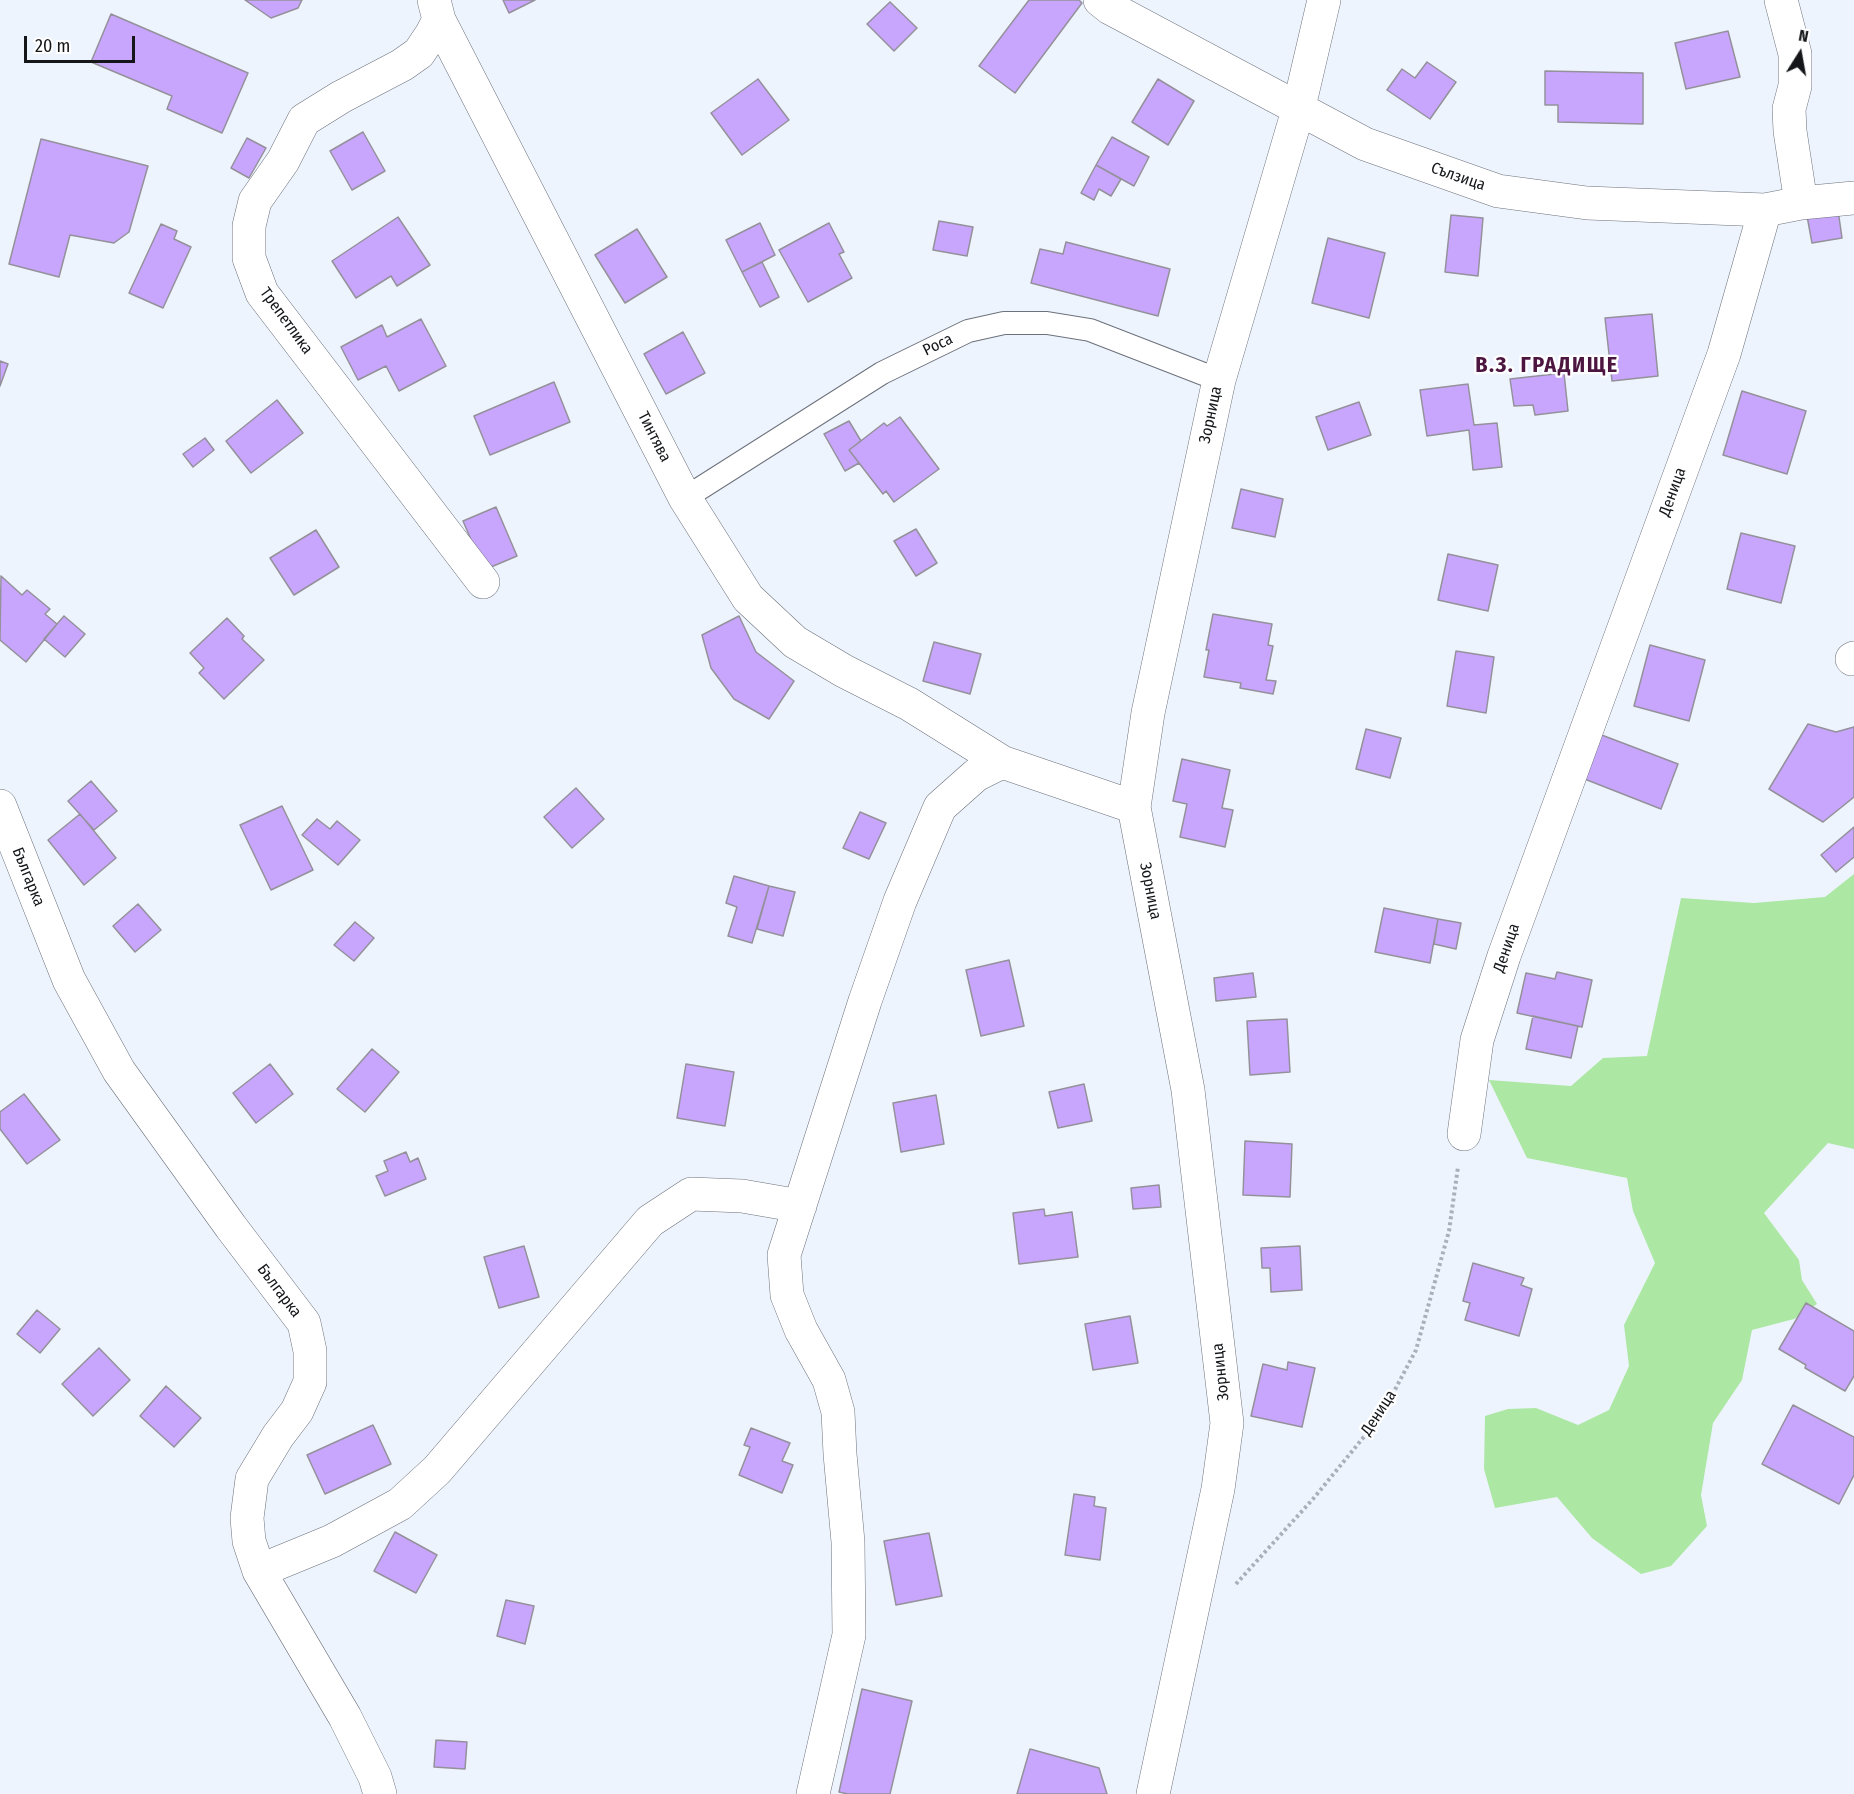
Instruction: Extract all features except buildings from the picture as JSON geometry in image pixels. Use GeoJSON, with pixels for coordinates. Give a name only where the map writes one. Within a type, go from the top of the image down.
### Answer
{"type":"FeatureCollection","features":[{"type":"Feature","properties":{"kind":"street","name":"Сълзица"},"geometry":{"type":"LineString","coordinates":[[1100,0],[1110,8],[1365,144],[1498,191],[1587,203],[1765,210],[1801,203],[1854,198]]}},
{"type":"Feature","properties":{"kind":"street","name":"Зорница"},"geometry":{"type":"LineString","coordinates":[[1153,1794],[1218,1489],[1227,1423],[1188,1090],[1134,807],[1148,713],[1219,380],[1299,107],[1324,0]]}},
{"type":"Feature","properties":{"kind":"street"},"geometry":{"type":"LineString","coordinates":[[1781,0],[1795,54],[1795,86],[1789,109],[1801,203]]}},
{"type":"Feature","properties":{"kind":"street","name":"Тинтява"},"geometry":{"type":"LineString","coordinates":[[436,10],[685,498],[748,598],[795,642],[844,672],[909,704],[1002,762],[1134,807]]}},
{"type":"Feature","properties":{"kind":"street","name":"Трепетлика"},"geometry":{"type":"LineString","coordinates":[[436,10],[431,35],[419,53],[402,65],[340,97],[304,120],[283,161],[255,201],[249,226],[249,258],[262,293],[483,582]]}},
{"type":"Feature","properties":{"kind":"street","name":"Деница"},"geometry":{"type":"LineString","coordinates":[[1464,1134],[1477,1040],[1504,956],[1724,354],[1765,210]]}},
{"type":"Feature","properties":{"kind":"street"},"geometry":{"type":"LineString","coordinates":[[813,1794],[849,1635],[848,1542],[838,1413],[830,1380],[801,1330],[787,1295],[784,1255],[865,1001],[896,912],[940,807],[976,775],[1002,762]]}},
{"type":"Feature","properties":{"kind":"street","name":"Българка"},"geometry":{"type":"LineString","coordinates":[[0,807],[69,980],[119,1071],[304,1323],[310,1351],[310,1382],[297,1411],[278,1436],[252,1479],[247,1518],[249,1541],[259,1571],[345,1717],[375,1777],[380,1794]]}},
{"type":"Feature","properties":{"kind":"street"},"geometry":{"type":"LineString","coordinates":[[259,1571],[332,1541],[400,1504],[430,1477],[463,1441],[650,1221],[691,1194],[742,1196],[800,1206]]}},
{"type":"Feature","properties":{"kind":"lane","name":"Роса"},"geometry":{"type":"LineString","coordinates":[[685,498],[882,373],[968,331],[1004,322],[1047,323],[1090,330],[1219,380]]}},
{"type":"Feature","properties":{"kind":"path","name":"Деница"},"geometry":{"type":"LineString","coordinates":[[1234,1586],[1313,1499],[1381,1416],[1416,1350],[1449,1231],[1464,1134]]}},
{"type":"Feature","properties":{"kind":"green space"},"geometry":{"type":"Polygon","coordinates":[[[1854,874],[1854,1149],[1828,1143],[1764,1213],[1799,1260],[1802,1280],[1817,1304],[1794,1319],[1752,1330],[1742,1380],[1713,1423],[1701,1495],[1707,1526],[1671,1566],[1641,1574],[1592,1538],[1557,1497],[1495,1508],[1484,1469],[1485,1416],[1508,1409],[1536,1408],[1578,1425],[1609,1410],[1629,1366],[1624,1325],[1655,1263],[1633,1211],[1627,1178],[1527,1158],[1489,1080],[1571,1086],[1603,1058],[1647,1056],[1681,898],[1754,903],[1825,897],[1854,874]]]}},
{"type":"Feature","properties":{"kind":"district","name":"В.З. ГРАДИЩЕ"},"geometry":{"type":"Point","coordinates":[1547,366]}}]}
